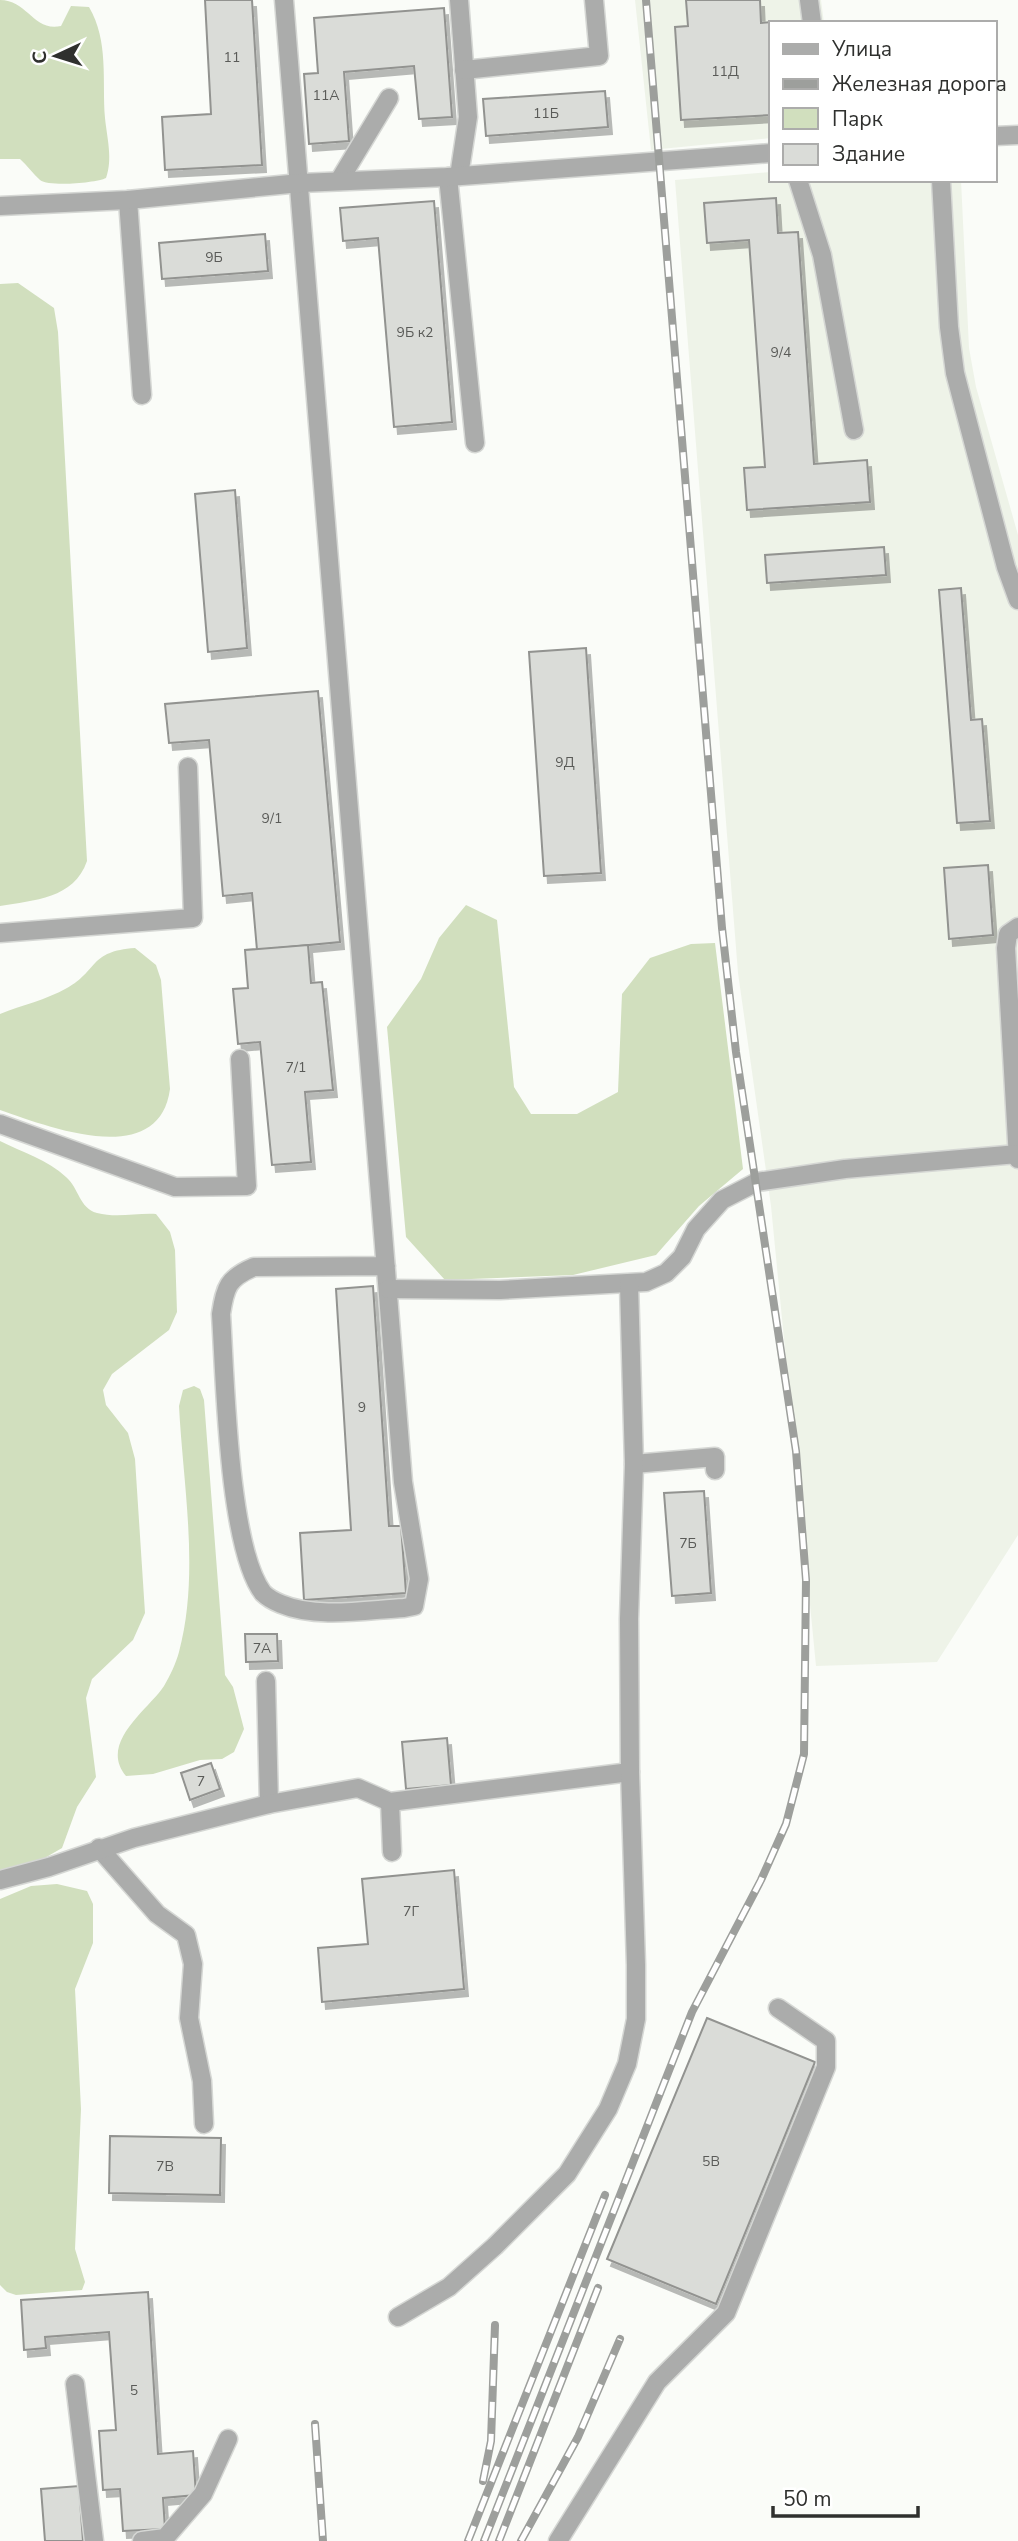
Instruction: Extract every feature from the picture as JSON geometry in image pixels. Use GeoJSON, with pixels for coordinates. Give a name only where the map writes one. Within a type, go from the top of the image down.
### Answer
{"type":"FeatureCollection","features":[{"type":"Feature","properties":{"kind":"lane"},"geometry":{"type":"LineString","coordinates":[[284,0],[300,183],[388,1289],[403,1482],[419,1579],[418,1597],[414,1606],[404,1608],[331,1611],[281,1605],[264,1595],[251,1569],[236,1507],[221,1314],[224,1292],[236,1274],[254,1267],[386,1266]]}},
{"type":"Feature","properties":{"kind":"lane"},"geometry":{"type":"LineString","coordinates":[[458,0],[468,117],[453,177],[475,443]]}},
{"type":"Feature","properties":{"kind":"lane"},"geometry":{"type":"LineString","coordinates":[[464,70],[599,56],[594,0]]}},
{"type":"Feature","properties":{"kind":"lane"},"geometry":{"type":"LineString","coordinates":[[810,0],[812,21]]}},
{"type":"Feature","properties":{"kind":"lane"},"geometry":{"type":"LineString","coordinates":[[339,181],[389,98]]}},
{"type":"Feature","properties":{"kind":"lane"},"geometry":{"type":"LineString","coordinates":[[997,136],[1018,135]]}},
{"type":"Feature","properties":{"kind":"lane"},"geometry":{"type":"LineString","coordinates":[[0,206],[128,200],[300,183],[453,177],[769,153]]}},
{"type":"Feature","properties":{"kind":"lane"},"geometry":{"type":"LineString","coordinates":[[799,182],[822,255],[854,430]]}},
{"type":"Feature","properties":{"kind":"lane"},"geometry":{"type":"LineString","coordinates":[[941,182],[949,327],[955,373],[1006,567],[1018,600]]}},
{"type":"Feature","properties":{"kind":"lane"},"geometry":{"type":"LineString","coordinates":[[128,200],[142,395]]}},
{"type":"Feature","properties":{"kind":"lane"},"geometry":{"type":"LineString","coordinates":[[0,933],[193,918],[188,767]]}},
{"type":"Feature","properties":{"kind":"lane"},"geometry":{"type":"LineString","coordinates":[[388,1289],[500,1290],[646,1282],[666,1273],[682,1257],[696,1229],[722,1200],[757,1182],[845,1169],[1018,1156],[1006,948],[1008,934],[1018,927]]}},
{"type":"Feature","properties":{"kind":"lane"},"geometry":{"type":"LineString","coordinates":[[0,1124],[175,1187],[247,1186],[240,1059]]}},
{"type":"Feature","properties":{"kind":"lane"},"geometry":{"type":"LineString","coordinates":[[398,2317],[449,2287],[495,2246],[567,2174],[613,2098],[627,2064],[636,2019],[630,1772],[629,1619],[634,1464],[629,1284]]}},
{"type":"Feature","properties":{"kind":"lane"},"geometry":{"type":"LineString","coordinates":[[634,1464],[715,1457],[715,1470]]}},
{"type":"Feature","properties":{"kind":"lane"},"geometry":{"type":"LineString","coordinates":[[265,1681],[269,1804]]}},
{"type":"Feature","properties":{"kind":"lane"},"geometry":{"type":"LineString","coordinates":[[0,1880],[49,1867],[99,1848],[269,1804],[358,1788],[390,1802],[630,1772]]}},
{"type":"Feature","properties":{"kind":"lane"},"geometry":{"type":"LineString","coordinates":[[390,1802],[392,1852]]}},
{"type":"Feature","properties":{"kind":"lane"},"geometry":{"type":"LineString","coordinates":[[99,1848],[157,1914],[186,1935],[193,1964],[189,2018],[202,2081],[204,2124]]}},
{"type":"Feature","properties":{"kind":"lane"},"geometry":{"type":"LineString","coordinates":[[558,2541],[657,2382],[726,2313],[826,2067],[826,2042],[778,2008]]}},
{"type":"Feature","properties":{"kind":"lane"},"geometry":{"type":"LineString","coordinates":[[75,2384],[94,2541]]}},
{"type":"Feature","properties":{"kind":"lane"},"geometry":{"type":"LineString","coordinates":[[142,2541],[165,2540],[203,2494],[228,2439]]}},
{"type":"Feature","properties":{"kind":"shaded area"},"geometry":{"type":"Polygon","coordinates":[[[635,0],[821,0],[824,21],[769,21],[769,138],[651,150],[635,0]]]}},
{"type":"Feature","properties":{"kind":"shaded area"},"geometry":{"type":"Polygon","coordinates":[[[769,172],[769,182],[961,182],[969,348],[976,387],[1018,535],[1018,1535],[937,1662],[816,1666],[771,1206],[738,973],[675,180],[769,172]]]}},
{"type":"Feature","properties":{"kind":"green space"},"geometry":{"type":"Polygon","coordinates":[[[0,0],[10,1],[51,27],[61,26],[71,6],[89,7],[100,33],[102,47],[109,156],[106,178],[73,184],[45,182],[37,178],[20,159],[0,159],[0,0]]]}},
{"type":"Feature","properties":{"kind":"green space"},"geometry":{"type":"Polygon","coordinates":[[[18,283],[54,308],[58,332],[87,861],[81,874],[63,890],[51,896],[0,906],[0,284],[18,283]]]}},
{"type":"Feature","properties":{"kind":"green space"},"geometry":{"type":"Polygon","coordinates":[[[466,905],[497,920],[514,1087],[531,1114],[577,1114],[618,1092],[622,994],[650,958],[691,944],[715,943],[743,1169],[699,1206],[656,1255],[573,1275],[445,1280],[406,1237],[387,1027],[421,979],[439,938],[466,905]]]}},
{"type":"Feature","properties":{"kind":"green space"},"geometry":{"type":"Polygon","coordinates":[[[135,948],[156,965],[161,980],[170,1089],[161,1114],[145,1129],[124,1136],[98,1136],[45,1125],[0,1110],[0,1014],[67,988],[109,953],[135,948]]]}},
{"type":"Feature","properties":{"kind":"green space"},"geometry":{"type":"Polygon","coordinates":[[[0,1141],[59,1171],[70,1182],[86,1207],[97,1213],[156,1214],[170,1232],[175,1250],[177,1312],[169,1330],[112,1374],[103,1390],[106,1405],[128,1433],[135,1459],[145,1613],[133,1640],[92,1679],[86,1698],[96,1777],[77,1807],[62,1848],[36,1863],[4,1871],[0,1871],[0,1141]]]}},
{"type":"Feature","properties":{"kind":"green space"},"geometry":{"type":"Polygon","coordinates":[[[194,1386],[200,1389],[204,1400],[225,1675],[233,1687],[244,1729],[234,1752],[222,1759],[200,1760],[153,1774],[126,1776],[119,1764],[118,1751],[122,1739],[157,1695],[173,1669],[185,1622],[189,1561],[179,1406],[183,1390],[194,1386]]]}},
{"type":"Feature","properties":{"kind":"green space"},"geometry":{"type":"Polygon","coordinates":[[[57,1884],[87,1891],[93,1904],[93,1943],[75,1989],[81,2109],[75,2249],[85,2282],[82,2290],[16,2295],[7,2292],[0,2285],[0,1899],[31,1886],[57,1884]]]}},
{"type":"Feature","properties":{"kind":"building"},"geometry":{"type":"Polygon","coordinates":[[[205,0],[252,0],[262,165],[165,170],[162,117],[211,114],[205,0]]]}},
{"type":"Feature","properties":{"kind":"building"},"geometry":{"type":"Polygon","coordinates":[[[686,0],[760,0],[761,23],[769,22],[769,115],[681,120],[675,27],[688,26],[686,0]]]}},
{"type":"Feature","properties":{"kind":"building"},"geometry":{"type":"Polygon","coordinates":[[[444,8],[452,117],[419,119],[414,66],[344,72],[349,141],[309,144],[304,74],[318,73],[314,18],[444,8]]]}},
{"type":"Feature","properties":{"kind":"building"},"geometry":{"type":"Polygon","coordinates":[[[605,91],[608,127],[486,136],[483,99],[605,91]]]}},
{"type":"Feature","properties":{"kind":"building"},"geometry":{"type":"Polygon","coordinates":[[[776,198],[778,233],[798,232],[814,464],[867,460],[870,502],[747,510],[744,468],[765,467],[749,240],[707,243],[704,203],[776,198]]]}},
{"type":"Feature","properties":{"kind":"building"},"geometry":{"type":"Polygon","coordinates":[[[434,201],[452,422],[394,427],[378,238],[343,241],[340,208],[434,201]]]}},
{"type":"Feature","properties":{"kind":"building"},"geometry":{"type":"Polygon","coordinates":[[[265,234],[268,271],[162,279],[159,243],[265,234]]]}},
{"type":"Feature","properties":{"kind":"building"},"geometry":{"type":"Polygon","coordinates":[[[235,490],[247,648],[208,652],[195,494],[235,490]]]}},
{"type":"Feature","properties":{"kind":"building"},"geometry":{"type":"Polygon","coordinates":[[[884,547],[886,575],[767,583],[765,555],[884,547]]]}},
{"type":"Feature","properties":{"kind":"building"},"geometry":{"type":"Polygon","coordinates":[[[961,588],[971,720],[982,719],[990,821],[957,823],[939,590],[961,588]]]}},
{"type":"Feature","properties":{"kind":"building"},"geometry":{"type":"Polygon","coordinates":[[[586,648],[601,873],[544,876],[529,652],[586,648]]]}},
{"type":"Feature","properties":{"kind":"building"},"geometry":{"type":"Polygon","coordinates":[[[318,691],[340,942],[257,950],[252,893],[223,896],[209,740],[169,743],[165,704],[318,691]]]}},
{"type":"Feature","properties":{"kind":"building"},"geometry":{"type":"Polygon","coordinates":[[[988,865],[993,935],[949,939],[944,868],[988,865]]]}},
{"type":"Feature","properties":{"kind":"building"},"geometry":{"type":"Polygon","coordinates":[[[308,945],[311,983],[322,982],[333,1090],[305,1092],[311,1162],[272,1165],[260,1042],[238,1044],[233,989],[248,988],[245,950],[308,945]]]}},
{"type":"Feature","properties":{"kind":"building"},"geometry":{"type":"Polygon","coordinates":[[[373,1286],[389,1526],[401,1526],[406,1593],[304,1600],[300,1533],[351,1530],[336,1289],[373,1286]]]}},
{"type":"Feature","properties":{"kind":"building"},"geometry":{"type":"Polygon","coordinates":[[[704,1491],[711,1593],[672,1596],[664,1493],[704,1491]]]}},
{"type":"Feature","properties":{"kind":"building"},"geometry":{"type":"Polygon","coordinates":[[[245,1634],[277,1634],[278,1661],[246,1662],[245,1634]]]}},
{"type":"Feature","properties":{"kind":"building"},"geometry":{"type":"Polygon","coordinates":[[[447,1738],[451,1785],[406,1789],[402,1742],[447,1738]]]}},
{"type":"Feature","properties":{"kind":"building"},"geometry":{"type":"Polygon","coordinates":[[[211,1763],[220,1789],[190,1800],[181,1773],[211,1763]]]}},
{"type":"Feature","properties":{"kind":"building"},"geometry":{"type":"Polygon","coordinates":[[[454,1870],[464,1989],[322,2002],[318,1948],[368,1944],[362,1879],[454,1870]]]}},
{"type":"Feature","properties":{"kind":"building"},"geometry":{"type":"Polygon","coordinates":[[[707,2018],[815,2062],[716,2304],[607,2259],[707,2018]]]}},
{"type":"Feature","properties":{"kind":"building"},"geometry":{"type":"Polygon","coordinates":[[[110,2136],[221,2138],[220,2195],[109,2193],[110,2136]]]}},
{"type":"Feature","properties":{"kind":"building"},"geometry":{"type":"Polygon","coordinates":[[[148,2292],[158,2454],[193,2451],[196,2495],[163,2498],[165,2529],[123,2531],[120,2489],[103,2490],[99,2431],[116,2430],[109,2332],[45,2337],[46,2348],[24,2350],[21,2300],[148,2292]]]}},
{"type":"Feature","properties":{"kind":"building"},"geometry":{"type":"Polygon","coordinates":[[[79,2486],[83,2541],[45,2541],[41,2489],[79,2486]]]}},
{"type":"Feature","properties":{"kind":"railway"},"geometry":{"type":"LineString","coordinates":[[484,2541],[692,2012],[761,1880],[786,1824],[804,1754],[806,1580],[796,1451],[736,1052],[722,928],[646,0]]}},
{"type":"Feature","properties":{"kind":"railway"},"geometry":{"type":"LineString","coordinates":[[468,2541],[605,2195]]}},
{"type":"Feature","properties":{"kind":"railway"},"geometry":{"type":"LineString","coordinates":[[499,2541],[598,2288]]}},
{"type":"Feature","properties":{"kind":"railway"},"geometry":{"type":"LineString","coordinates":[[483,2481],[491,2441],[495,2325]]}},
{"type":"Feature","properties":{"kind":"railway"},"geometry":{"type":"LineString","coordinates":[[521,2541],[578,2437],[620,2339]]}},
{"type":"Feature","properties":{"kind":"railway"},"geometry":{"type":"LineString","coordinates":[[315,2424],[323,2541]]}}]}
